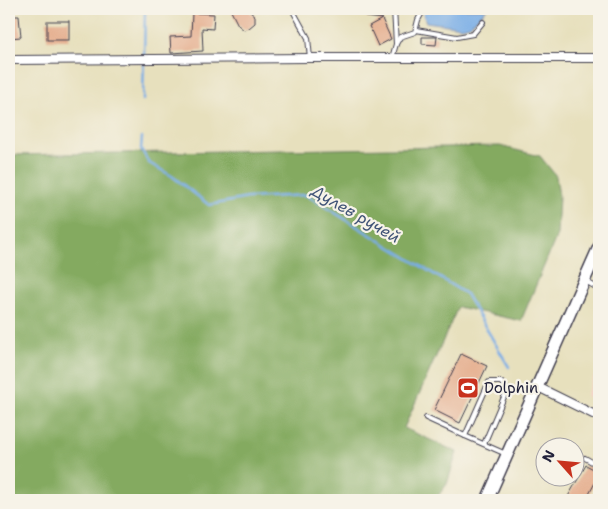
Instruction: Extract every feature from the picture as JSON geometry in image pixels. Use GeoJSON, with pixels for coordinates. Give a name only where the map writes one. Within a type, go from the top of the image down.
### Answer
{"type":"FeatureCollection","features":[{"type":"Feature","properties":{"kind":"main road"},"geometry":{"type":"LineString","coordinates":[[487,500],[599,247]]}},
{"type":"Feature","properties":{"kind":"street"},"geometry":{"type":"LineString","coordinates":[[9,60],[599,58]]}},
{"type":"Feature","properties":{"kind":"street"},"geometry":{"type":"LineString","coordinates":[[538,387],[599,417]]}},
{"type":"Feature","properties":{"kind":"lane"},"geometry":{"type":"LineString","coordinates":[[292,9],[308,38],[310,58]]}},
{"type":"Feature","properties":{"kind":"lane"},"geometry":{"type":"LineString","coordinates":[[394,9],[396,44]]}},
{"type":"Feature","properties":{"kind":"lane"},"geometry":{"type":"LineString","coordinates":[[392,58],[400,37],[415,32],[418,20],[424,9]]}},
{"type":"Feature","properties":{"kind":"lane"},"geometry":{"type":"LineString","coordinates":[[416,30],[457,38],[473,34],[483,22]]}},
{"type":"Feature","properties":{"kind":"lane"},"geometry":{"type":"LineString","coordinates":[[585,281],[599,289]]}},
{"type":"Feature","properties":{"kind":"lane"},"geometry":{"type":"LineString","coordinates":[[465,436],[489,382],[501,382],[507,390],[484,444]]}},
{"type":"Feature","properties":{"kind":"lane"},"geometry":{"type":"LineString","coordinates":[[426,418],[508,454]]}},
{"type":"Feature","properties":{"kind":"lane"},"geometry":{"type":"LineString","coordinates":[[586,458],[599,466]]}},
{"type":"Feature","properties":{"kind":"lane"},"geometry":{"type":"LineString","coordinates":[[595,500],[599,493]]}},
{"type":"Feature","properties":{"kind":"shaded area"},"geometry":{"type":"Polygon","coordinates":[[[599,364],[599,402],[586,396],[599,364]]]}},
{"type":"Feature","properties":{"kind":"green space"},"geometry":{"type":"Polygon","coordinates":[[[500,146],[540,156],[556,176],[559,196],[557,235],[521,321],[458,307],[404,428],[457,452],[447,484],[435,500],[9,500],[9,155],[500,146]]]}},
{"type":"Feature","properties":{"kind":"water"},"geometry":{"type":"Polygon","coordinates":[[[427,9],[487,9],[470,25],[462,27],[426,22],[423,14],[427,9]]]}},
{"type":"Feature","properties":{"kind":"building"},"geometry":{"type":"Polygon","coordinates":[[[230,9],[254,9],[250,12],[255,16],[255,23],[244,30],[238,25],[230,9]]]}},
{"type":"Feature","properties":{"kind":"building"},"geometry":{"type":"Polygon","coordinates":[[[366,9],[379,9],[382,19],[366,17],[366,9]]]}},
{"type":"Feature","properties":{"kind":"building"},"geometry":{"type":"Polygon","coordinates":[[[192,13],[214,14],[213,29],[202,28],[203,51],[171,53],[170,37],[191,36],[192,13]]]}},
{"type":"Feature","properties":{"kind":"building"},"geometry":{"type":"Polygon","coordinates":[[[9,16],[19,16],[21,37],[9,38],[9,16]]]}},
{"type":"Feature","properties":{"kind":"building"},"geometry":{"type":"Polygon","coordinates":[[[382,19],[391,39],[378,46],[369,26],[382,19]]]}},
{"type":"Feature","properties":{"kind":"building"},"geometry":{"type":"Polygon","coordinates":[[[47,21],[69,21],[69,40],[47,40],[47,21]]]}},
{"type":"Feature","properties":{"kind":"building"},"geometry":{"type":"Polygon","coordinates":[[[422,37],[437,37],[436,45],[422,44],[422,37]]]}},
{"type":"Feature","properties":{"kind":"building"},"geometry":{"type":"Polygon","coordinates":[[[461,354],[487,366],[460,423],[434,410],[461,354]]]}},
{"type":"Feature","properties":{"kind":"building"},"geometry":{"type":"Polygon","coordinates":[[[586,465],[599,472],[586,500],[566,500],[574,486],[586,486],[586,465]]]}},
{"type":"Feature","properties":{"kind":"waterway","name":"Дулев ручей"},"geometry":{"type":"LineString","coordinates":[[143,100],[145,9]]}},
{"type":"Feature","properties":{"kind":"waterway","name":"Дулев ручей"},"geometry":{"type":"LineString","coordinates":[[142,137],[141,149],[149,163],[172,176],[209,205],[248,198],[306,195],[466,294],[509,367]]}},
{"type":"Feature","properties":{"kind":"place","name":"Dolphin"},"geometry":{"type":"Point","coordinates":[468,388]}}]}
